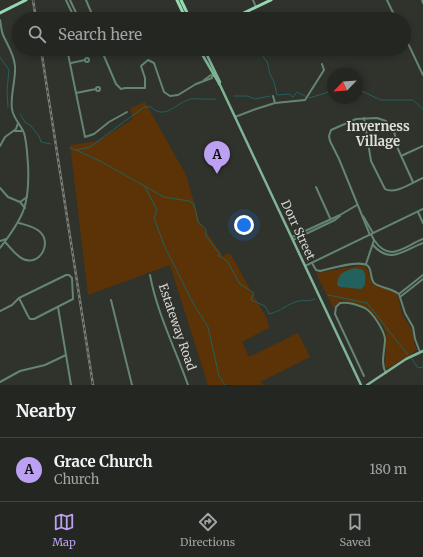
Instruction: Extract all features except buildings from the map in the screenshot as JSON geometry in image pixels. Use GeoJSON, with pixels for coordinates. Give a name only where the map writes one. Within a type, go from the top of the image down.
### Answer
{"type":"FeatureCollection","features":[{"type":"Feature","properties":{"kind":"main road"},"geometry":{"type":"LineString","coordinates":[[0,13],[26,0]]}},
{"type":"Feature","properties":{"kind":"main road"},"geometry":{"type":"LineString","coordinates":[[177,0],[183,12]]}},
{"type":"Feature","properties":{"kind":"main road"},"geometry":{"type":"LineString","coordinates":[[181,0],[187,12]]}},
{"type":"Feature","properties":{"kind":"main road"},"geometry":{"type":"LineString","coordinates":[[246,12],[271,0]]}},
{"type":"Feature","properties":{"kind":"main road","name":"Dorr Street"},"geometry":{"type":"LineString","coordinates":[[203,56],[219,84],[235,117],[361,385]]}},
{"type":"Feature","properties":{"kind":"main road","name":"Dorr Street"},"geometry":{"type":"LineString","coordinates":[[207,56],[220,82],[219,84]]}},
{"type":"Feature","properties":{"kind":"main road"},"geometry":{"type":"LineString","coordinates":[[367,385],[422,351]]}},
{"type":"Feature","properties":{"kind":"street"},"geometry":{"type":"LineString","coordinates":[[66,0],[73,11]]}},
{"type":"Feature","properties":{"kind":"street"},"geometry":{"type":"LineString","coordinates":[[70,0],[73,11]]}},
{"type":"Feature","properties":{"kind":"street"},"geometry":{"type":"LineString","coordinates":[[86,0],[91,12]]}},
{"type":"Feature","properties":{"kind":"street"},"geometry":{"type":"LineString","coordinates":[[253,0],[256,7]]}},
{"type":"Feature","properties":{"kind":"street"},"geometry":{"type":"LineString","coordinates":[[387,0],[393,12]]}},
{"type":"Feature","properties":{"kind":"street"},"geometry":{"type":"LineString","coordinates":[[0,13],[3,35],[12,54]]}},
{"type":"Feature","properties":{"kind":"street"},"geometry":{"type":"LineString","coordinates":[[411,48],[422,69],[423,75]]}},
{"type":"Feature","properties":{"kind":"street"},"geometry":{"type":"LineString","coordinates":[[0,248],[19,223],[28,197],[29,181],[26,143],[23,131],[12,108],[15,76],[13,56]]}},
{"type":"Feature","properties":{"kind":"street"},"geometry":{"type":"LineString","coordinates":[[68,56],[85,137],[92,135],[112,120],[127,112]]}},
{"type":"Feature","properties":{"kind":"street"},"geometry":{"type":"LineString","coordinates":[[104,56],[116,84],[121,89],[145,88],[145,78],[141,66],[148,60],[154,63],[164,90],[168,96],[174,97],[203,81],[212,78],[213,76]]}},
{"type":"Feature","properties":{"kind":"street"},"geometry":{"type":"LineString","coordinates":[[70,63],[85,60]]}},
{"type":"Feature","properties":{"kind":"street"},"geometry":{"type":"LineString","coordinates":[[235,117],[275,104],[305,100],[324,70],[322,64]]}},
{"type":"Feature","properties":{"kind":"street"},"geometry":{"type":"LineString","coordinates":[[76,93],[96,89]]}},
{"type":"Feature","properties":{"kind":"street"},"geometry":{"type":"LineString","coordinates":[[273,96],[275,104]]}},
{"type":"Feature","properties":{"kind":"street"},"geometry":{"type":"LineString","coordinates":[[364,118],[371,161],[383,187],[390,191],[395,191],[423,178]]}},
{"type":"Feature","properties":{"kind":"street"},"geometry":{"type":"LineString","coordinates":[[413,182],[398,149],[396,137],[391,126],[386,121],[377,118],[364,118],[348,121],[335,127],[330,133],[330,141],[339,159],[357,205],[367,222],[374,240],[382,250],[392,252],[423,239]]}},
{"type":"Feature","properties":{"kind":"street"},"geometry":{"type":"LineString","coordinates":[[0,146],[5,137],[14,131],[18,123]]}},
{"type":"Feature","properties":{"kind":"street"},"geometry":{"type":"LineString","coordinates":[[14,131],[23,131]]}},
{"type":"Feature","properties":{"kind":"street"},"geometry":{"type":"LineString","coordinates":[[401,156],[423,146]]}},
{"type":"Feature","properties":{"kind":"street"},"geometry":{"type":"LineString","coordinates":[[0,188],[11,199],[20,202],[25,208]]}},
{"type":"Feature","properties":{"kind":"street"},"geometry":{"type":"LineString","coordinates":[[316,188],[331,220]]}},
{"type":"Feature","properties":{"kind":"street"},"geometry":{"type":"LineString","coordinates":[[20,202],[28,197]]}},
{"type":"Feature","properties":{"kind":"street"},"geometry":{"type":"LineString","coordinates":[[292,238],[331,220],[357,205]]}},
{"type":"Feature","properties":{"kind":"street"},"geometry":{"type":"LineString","coordinates":[[305,266],[423,209]]}},
{"type":"Feature","properties":{"kind":"street"},"geometry":{"type":"LineString","coordinates":[[418,212],[423,223]]}},
{"type":"Feature","properties":{"kind":"street"},"geometry":{"type":"LineString","coordinates":[[5,242],[15,253],[26,260],[35,259],[44,252],[45,242],[39,231],[19,223]]}},
{"type":"Feature","properties":{"kind":"street"},"geometry":{"type":"LineString","coordinates":[[0,241],[8,238]]}},
{"type":"Feature","properties":{"kind":"street"},"geometry":{"type":"LineString","coordinates":[[366,264],[374,240]]}},
{"type":"Feature","properties":{"kind":"street"},"geometry":{"type":"LineString","coordinates":[[373,245],[381,253],[391,256],[397,255],[423,243]]}},
{"type":"Feature","properties":{"kind":"street"},"geometry":{"type":"LineString","coordinates":[[312,262],[316,270],[320,271],[358,263],[366,264],[369,266],[374,282],[377,285],[400,294]]}},
{"type":"Feature","properties":{"kind":"street"},"geometry":{"type":"LineString","coordinates":[[0,311],[10,306],[19,298],[67,274],[70,276],[73,286],[73,299],[32,319],[28,316],[19,298]]}},
{"type":"Feature","properties":{"kind":"street","name":"Estateway Road"},"geometry":{"type":"LineString","coordinates":[[150,274],[153,291],[161,318],[188,385]]}},
{"type":"Feature","properties":{"kind":"street"},"geometry":{"type":"LineString","coordinates":[[400,294],[423,275]]}},
{"type":"Feature","properties":{"kind":"street"},"geometry":{"type":"LineString","coordinates":[[400,298],[423,279]]}},
{"type":"Feature","properties":{"kind":"street"},"geometry":{"type":"LineString","coordinates":[[400,294],[405,313],[413,327],[415,339],[422,351]]}},
{"type":"Feature","properties":{"kind":"street"},"geometry":{"type":"LineString","coordinates":[[111,300],[132,385]]}},
{"type":"Feature","properties":{"kind":"street"},"geometry":{"type":"LineString","coordinates":[[364,376],[335,314],[335,310],[340,303],[364,308],[369,312],[384,332],[385,339],[383,366],[386,373]]}},
{"type":"Feature","properties":{"kind":"street"},"geometry":{"type":"LineString","coordinates":[[58,307],[70,385]]}},
{"type":"Feature","properties":{"kind":"street"},"geometry":{"type":"LineString","coordinates":[[333,326],[339,323]]}},
{"type":"Feature","properties":{"kind":"street"},"geometry":{"type":"LineString","coordinates":[[0,382],[20,371],[45,365],[66,355]]}},
{"type":"Feature","properties":{"kind":"street"},"geometry":{"type":"LineString","coordinates":[[354,371],[360,368]]}},
{"type":"Feature","properties":{"kind":"shaded area"},"geometry":{"type":"Polygon","coordinates":[[[145,102],[186,175],[200,223],[223,256],[230,253],[267,319],[269,328],[242,342],[249,357],[298,333],[310,357],[260,382],[264,385],[208,385],[170,265],[88,295],[70,145],[98,141],[133,119],[130,108],[145,102]]]}},
{"type":"Feature","properties":{"kind":"shaded area"},"geometry":{"type":"Polygon","coordinates":[[[363,265],[368,270],[372,284],[396,293],[398,296],[402,314],[412,330],[414,343],[417,350],[387,369],[385,367],[386,334],[383,326],[365,306],[341,300],[333,308],[316,273],[363,265]]]}},
{"type":"Feature","properties":{"kind":"water"},"geometry":{"type":"Polygon","coordinates":[[[355,268],[363,270],[365,274],[365,285],[361,289],[340,287],[337,285],[339,277],[342,273],[355,268]]]}},
{"type":"Feature","properties":{"kind":"waterway"},"geometry":{"type":"LineString","coordinates":[[263,56],[267,61],[277,95],[289,94],[293,97],[297,92],[305,96]]}},
{"type":"Feature","properties":{"kind":"waterway"},"geometry":{"type":"LineString","coordinates":[[0,57],[9,70],[7,90],[8,107]]}},
{"type":"Feature","properties":{"kind":"waterway"},"geometry":{"type":"LineString","coordinates":[[309,98],[327,92]]}},
{"type":"Feature","properties":{"kind":"waterway"},"geometry":{"type":"LineString","coordinates":[[363,92],[381,100],[413,100],[423,109]]}},
{"type":"Feature","properties":{"kind":"waterway"},"geometry":{"type":"LineString","coordinates":[[234,96],[247,96],[255,99],[270,96]]}},
{"type":"Feature","properties":{"kind":"waterway"},"geometry":{"type":"LineString","coordinates":[[70,148],[76,150],[90,147],[144,107],[151,107],[156,111],[161,112],[171,109],[191,99],[216,99]]}},
{"type":"Feature","properties":{"kind":"waterway"},"geometry":{"type":"LineString","coordinates":[[20,114],[25,122],[31,126],[39,136],[41,142],[51,144]]}},
{"type":"Feature","properties":{"kind":"waterway"},"geometry":{"type":"LineString","coordinates":[[76,150],[100,161],[164,197],[189,201],[194,204],[198,222],[206,229],[206,236],[219,253],[219,256],[227,261],[240,284],[254,293],[251,300],[265,306],[269,314],[295,302],[315,299]]}},
{"type":"Feature","properties":{"kind":"waterway"},"geometry":{"type":"LineString","coordinates":[[145,187],[157,210],[154,218],[164,245],[193,303],[208,327],[219,376],[225,385]]}},
{"type":"Feature","properties":{"kind":"waterway"},"geometry":{"type":"LineString","coordinates":[[328,295],[367,303],[408,355]]}},
{"type":"Feature","properties":{"kind":"waterway"},"geometry":{"type":"LineString","coordinates":[[412,359],[418,368],[423,367]]}},
{"type":"Feature","properties":{"kind":"railway"},"geometry":{"type":"LineString","coordinates":[[33,0],[35,12]]}},
{"type":"Feature","properties":{"kind":"railway"},"geometry":{"type":"LineString","coordinates":[[42,56],[93,385]]}},
{"type":"Feature","properties":{"kind":"place","name":"Grace Church"},"geometry":{"type":"Point","coordinates":[217,174]}},
{"type":"Feature","properties":{"kind":"district","name":"Inverness Village"},"geometry":{"type":"Point","coordinates":[378,134]}}]}
